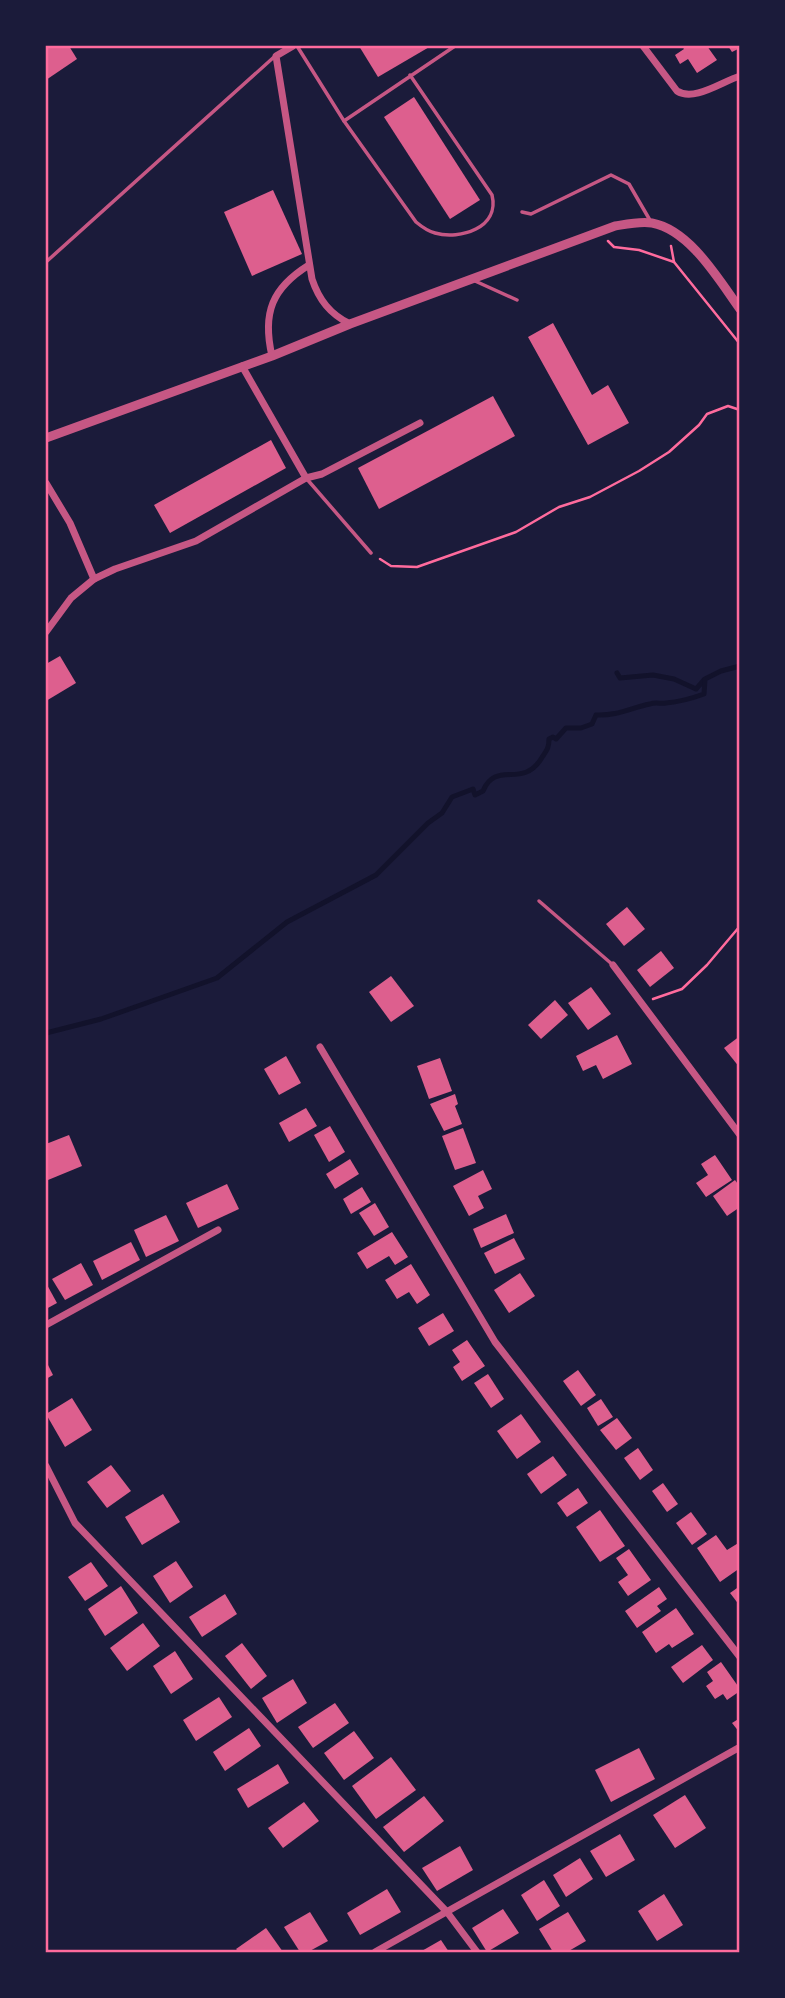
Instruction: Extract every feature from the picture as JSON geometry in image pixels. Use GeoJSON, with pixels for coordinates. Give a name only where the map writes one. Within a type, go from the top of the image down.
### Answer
{"type":"FeatureCollection","features":[{"type":"Feature","properties":{"kind":"street"},"geometry":{"type":"LineString","coordinates":[[295,46],[276,56],[309,265],[314,287],[325,306],[350,324]]}},
{"type":"Feature","properties":{"kind":"street"},"geometry":{"type":"LineString","coordinates":[[643,46],[682,94],[696,94],[740,76]]}},
{"type":"Feature","properties":{"kind":"street"},"geometry":{"type":"LineString","coordinates":[[46,438],[615,226],[652,223],[677,233],[719,280],[740,309]]}},
{"type":"Feature","properties":{"kind":"street"},"geometry":{"type":"LineString","coordinates":[[272,356],[268,335],[274,300],[285,282],[309,265]]}},
{"type":"Feature","properties":{"kind":"street"},"geometry":{"type":"LineString","coordinates":[[242,366],[306,478]]}},
{"type":"Feature","properties":{"kind":"street"},"geometry":{"type":"LineString","coordinates":[[46,632],[71,598],[94,579],[196,541],[306,478],[322,474],[420,423]]}},
{"type":"Feature","properties":{"kind":"street"},"geometry":{"type":"LineString","coordinates":[[46,483],[70,523],[94,579]]}},
{"type":"Feature","properties":{"kind":"street"},"geometry":{"type":"LineString","coordinates":[[613,965],[740,1135]]}},
{"type":"Feature","properties":{"kind":"street"},"geometry":{"type":"LineString","coordinates":[[320,1047],[495,1342],[740,1657]]}},
{"type":"Feature","properties":{"kind":"street"},"geometry":{"type":"LineString","coordinates":[[46,1325],[218,1230]]}},
{"type":"Feature","properties":{"kind":"street"},"geometry":{"type":"LineString","coordinates":[[46,1466],[75,1523],[447,1912],[477,1952]]}},
{"type":"Feature","properties":{"kind":"street"},"geometry":{"type":"LineString","coordinates":[[375,1952],[740,1747]]}},
{"type":"Feature","properties":{"kind":"lane"},"geometry":{"type":"LineString","coordinates":[[295,46],[344,121],[416,222],[437,234],[468,233],[484,224],[492,211],[492,195],[410,75]]}},
{"type":"Feature","properties":{"kind":"lane"},"geometry":{"type":"LineString","coordinates":[[344,121],[455,46]]}},
{"type":"Feature","properties":{"kind":"lane"},"geometry":{"type":"LineString","coordinates":[[46,262],[276,56]]}},
{"type":"Feature","properties":{"kind":"lane"},"geometry":{"type":"LineString","coordinates":[[522,212],[531,214],[611,175],[629,184],[652,223]]}},
{"type":"Feature","properties":{"kind":"lane"},"geometry":{"type":"LineString","coordinates":[[470,279],[517,300]]}},
{"type":"Feature","properties":{"kind":"lane"},"geometry":{"type":"LineString","coordinates":[[306,478],[371,553]]}},
{"type":"Feature","properties":{"kind":"lane"},"geometry":{"type":"LineString","coordinates":[[539,901],[613,965]]}},
{"type":"Feature","properties":{"kind":"path"},"geometry":{"type":"LineString","coordinates":[[604,237],[614,247],[639,250],[674,262]]}},
{"type":"Feature","properties":{"kind":"path"},"geometry":{"type":"LineString","coordinates":[[671,246],[674,262],[740,344]]}},
{"type":"Feature","properties":{"kind":"path"},"geometry":{"type":"LineString","coordinates":[[371,553],[391,566],[417,566],[505,536],[559,507],[590,497],[639,471],[669,452],[699,425],[707,414],[728,406],[740,411]]}},
{"type":"Feature","properties":{"kind":"path"},"geometry":{"type":"LineString","coordinates":[[641,1004],[682,989],[707,965],[740,926]]}},
{"type":"Feature","properties":{"kind":"building"},"geometry":{"type":"Polygon","coordinates":[[[46,46],[69,46],[77,59],[46,80],[46,46]]]}},
{"type":"Feature","properties":{"kind":"building"},"geometry":{"type":"Polygon","coordinates":[[[359,46],[431,46],[378,77],[359,46]]]}},
{"type":"Feature","properties":{"kind":"building"},"geometry":{"type":"Polygon","coordinates":[[[682,46],[707,46],[717,60],[697,73],[688,59],[680,64],[675,55],[684,49],[682,46]]]}},
{"type":"Feature","properties":{"kind":"building"},"geometry":{"type":"Polygon","coordinates":[[[728,46],[740,46],[740,48],[732,52],[728,46]]]}},
{"type":"Feature","properties":{"kind":"building"},"geometry":{"type":"Polygon","coordinates":[[[414,97],[480,200],[450,219],[384,117],[414,97]]]}},
{"type":"Feature","properties":{"kind":"building"},"geometry":{"type":"Polygon","coordinates":[[[273,190],[302,254],[252,276],[224,212],[273,190]]]}},
{"type":"Feature","properties":{"kind":"building"},"geometry":{"type":"Polygon","coordinates":[[[553,323],[592,395],[608,385],[629,423],[588,445],[528,337],[553,323]]]}},
{"type":"Feature","properties":{"kind":"building"},"geometry":{"type":"Polygon","coordinates":[[[493,396],[515,436],[379,509],[358,468],[493,396]]]}},
{"type":"Feature","properties":{"kind":"building"},"geometry":{"type":"Polygon","coordinates":[[[271,440],[286,468],[170,533],[154,505],[271,440]]]}},
{"type":"Feature","properties":{"kind":"building"},"geometry":{"type":"Polygon","coordinates":[[[60,656],[76,683],[46,701],[46,664],[60,656]]]}},
{"type":"Feature","properties":{"kind":"building"},"geometry":{"type":"Polygon","coordinates":[[[627,907],[645,929],[624,946],[606,924],[627,907]]]}},
{"type":"Feature","properties":{"kind":"building"},"geometry":{"type":"Polygon","coordinates":[[[661,951],[674,968],[650,987],[637,970],[661,951]]]}},
{"type":"Feature","properties":{"kind":"building"},"geometry":{"type":"Polygon","coordinates":[[[391,976],[414,1006],[391,1022],[369,992],[391,976]]]}},
{"type":"Feature","properties":{"kind":"building"},"geometry":{"type":"Polygon","coordinates":[[[591,987],[611,1014],[588,1030],[568,1003],[591,987]]]}},
{"type":"Feature","properties":{"kind":"building"},"geometry":{"type":"Polygon","coordinates":[[[555,1000],[568,1015],[541,1039],[528,1025],[555,1000]]]}},
{"type":"Feature","properties":{"kind":"building"},"geometry":{"type":"Polygon","coordinates":[[[617,1035],[632,1064],[603,1079],[596,1065],[583,1071],[576,1056],[617,1035]]]}},
{"type":"Feature","properties":{"kind":"building"},"geometry":{"type":"Polygon","coordinates":[[[740,1036],[740,1068],[724,1048],[740,1036]]]}},
{"type":"Feature","properties":{"kind":"building"},"geometry":{"type":"Polygon","coordinates":[[[286,1056],[301,1083],[279,1095],[264,1069],[286,1056]]]}},
{"type":"Feature","properties":{"kind":"building"},"geometry":{"type":"Polygon","coordinates":[[[440,1058],[452,1091],[429,1099],[417,1066],[440,1058]]]}},
{"type":"Feature","properties":{"kind":"building"},"geometry":{"type":"Polygon","coordinates":[[[455,1094],[458,1104],[455,1106],[462,1124],[444,1131],[430,1104],[455,1094]]]}},
{"type":"Feature","properties":{"kind":"building"},"geometry":{"type":"Polygon","coordinates":[[[306,1108],[317,1126],[289,1142],[279,1123],[306,1108]]]}},
{"type":"Feature","properties":{"kind":"building"},"geometry":{"type":"Polygon","coordinates":[[[330,1126],[345,1152],[329,1162],[314,1135],[330,1126]]]}},
{"type":"Feature","properties":{"kind":"building"},"geometry":{"type":"Polygon","coordinates":[[[463,1128],[476,1163],[455,1170],[442,1136],[463,1128]]]}},
{"type":"Feature","properties":{"kind":"building"},"geometry":{"type":"Polygon","coordinates":[[[69,1135],[82,1166],[48,1180],[46,1144],[69,1135]]]}},
{"type":"Feature","properties":{"kind":"building"},"geometry":{"type":"Polygon","coordinates":[[[715,1155],[732,1180],[706,1197],[696,1183],[708,1175],[701,1164],[715,1155]]]}},
{"type":"Feature","properties":{"kind":"building"},"geometry":{"type":"Polygon","coordinates":[[[350,1159],[359,1174],[335,1189],[326,1174],[350,1159]]]}},
{"type":"Feature","properties":{"kind":"building"},"geometry":{"type":"Polygon","coordinates":[[[483,1170],[492,1189],[478,1196],[484,1208],[469,1216],[453,1186],[483,1170]]]}},
{"type":"Feature","properties":{"kind":"building"},"geometry":{"type":"Polygon","coordinates":[[[735,1180],[740,1187],[740,1207],[727,1216],[713,1196],[735,1180]]]}},
{"type":"Feature","properties":{"kind":"building"},"geometry":{"type":"Polygon","coordinates":[[[227,1184],[239,1209],[198,1228],[186,1203],[227,1184]]]}},
{"type":"Feature","properties":{"kind":"building"},"geometry":{"type":"Polygon","coordinates":[[[362,1187],[371,1202],[351,1214],[343,1199],[362,1187]]]}},
{"type":"Feature","properties":{"kind":"building"},"geometry":{"type":"Polygon","coordinates":[[[375,1203],[389,1227],[374,1236],[359,1213],[375,1203]]]}},
{"type":"Feature","properties":{"kind":"building"},"geometry":{"type":"Polygon","coordinates":[[[506,1214],[514,1233],[481,1248],[473,1229],[506,1214]]]}},
{"type":"Feature","properties":{"kind":"building"},"geometry":{"type":"Polygon","coordinates":[[[166,1215],[179,1241],[146,1257],[134,1230],[166,1215]]]}},
{"type":"Feature","properties":{"kind":"building"},"geometry":{"type":"Polygon","coordinates":[[[392,1232],[408,1257],[395,1265],[389,1256],[367,1269],[357,1253],[392,1232]]]}},
{"type":"Feature","properties":{"kind":"building"},"geometry":{"type":"Polygon","coordinates":[[[514,1238],[525,1259],[495,1274],[484,1253],[514,1238]]]}},
{"type":"Feature","properties":{"kind":"building"},"geometry":{"type":"Polygon","coordinates":[[[131,1242],[140,1260],[102,1280],[93,1261],[131,1242]]]}},
{"type":"Feature","properties":{"kind":"building"},"geometry":{"type":"Polygon","coordinates":[[[81,1263],[93,1285],[65,1300],[52,1279],[81,1263]]]}},
{"type":"Feature","properties":{"kind":"building"},"geometry":{"type":"Polygon","coordinates":[[[411,1264],[430,1295],[417,1304],[409,1292],[397,1299],[385,1280],[411,1264]]]}},
{"type":"Feature","properties":{"kind":"building"},"geometry":{"type":"Polygon","coordinates":[[[520,1273],[535,1296],[509,1313],[494,1290],[520,1273]]]}},
{"type":"Feature","properties":{"kind":"building"},"geometry":{"type":"Polygon","coordinates":[[[46,1283],[57,1303],[46,1309],[46,1283]]]}},
{"type":"Feature","properties":{"kind":"building"},"geometry":{"type":"Polygon","coordinates":[[[443,1313],[454,1331],[429,1346],[418,1328],[443,1313]]]}},
{"type":"Feature","properties":{"kind":"building"},"geometry":{"type":"Polygon","coordinates":[[[467,1340],[485,1366],[462,1381],[453,1367],[460,1362],[452,1350],[467,1340]]]}},
{"type":"Feature","properties":{"kind":"building"},"geometry":{"type":"Polygon","coordinates":[[[46,1361],[53,1375],[46,1379],[46,1361]]]}},
{"type":"Feature","properties":{"kind":"building"},"geometry":{"type":"Polygon","coordinates":[[[578,1370],[596,1395],[581,1406],[563,1381],[578,1370]]]}},
{"type":"Feature","properties":{"kind":"building"},"geometry":{"type":"Polygon","coordinates":[[[488,1374],[504,1399],[491,1408],[474,1383],[488,1374]]]}},
{"type":"Feature","properties":{"kind":"building"},"geometry":{"type":"Polygon","coordinates":[[[72,1398],[92,1430],[65,1447],[46,1414],[72,1398]]]}},
{"type":"Feature","properties":{"kind":"building"},"geometry":{"type":"Polygon","coordinates":[[[601,1399],[613,1417],[598,1426],[587,1408],[601,1399]]]}},
{"type":"Feature","properties":{"kind":"building"},"geometry":{"type":"Polygon","coordinates":[[[521,1414],[541,1442],[517,1459],[497,1431],[521,1414]]]}},
{"type":"Feature","properties":{"kind":"building"},"geometry":{"type":"Polygon","coordinates":[[[617,1418],[632,1438],[616,1450],[600,1430],[617,1418]]]}},
{"type":"Feature","properties":{"kind":"building"},"geometry":{"type":"Polygon","coordinates":[[[638,1448],[653,1470],[640,1480],[624,1458],[638,1448]]]}},
{"type":"Feature","properties":{"kind":"building"},"geometry":{"type":"Polygon","coordinates":[[[553,1456],[567,1475],[541,1494],[527,1474],[553,1456]]]}},
{"type":"Feature","properties":{"kind":"building"},"geometry":{"type":"Polygon","coordinates":[[[111,1465],[131,1491],[107,1508],[87,1482],[111,1465]]]}},
{"type":"Feature","properties":{"kind":"building"},"geometry":{"type":"Polygon","coordinates":[[[663,1483],[678,1504],[667,1512],[652,1491],[663,1483]]]}},
{"type":"Feature","properties":{"kind":"building"},"geometry":{"type":"Polygon","coordinates":[[[578,1488],[588,1503],[567,1517],[557,1503],[578,1488]]]}},
{"type":"Feature","properties":{"kind":"building"},"geometry":{"type":"Polygon","coordinates":[[[163,1494],[180,1522],[142,1545],[125,1517],[163,1494]]]}},
{"type":"Feature","properties":{"kind":"building"},"geometry":{"type":"Polygon","coordinates":[[[600,1510],[625,1546],[600,1562],[576,1527],[600,1510]]]}},
{"type":"Feature","properties":{"kind":"building"},"geometry":{"type":"Polygon","coordinates":[[[691,1512],[707,1534],[692,1545],[676,1523],[691,1512]]]}},
{"type":"Feature","properties":{"kind":"building"},"geometry":{"type":"Polygon","coordinates":[[[716,1535],[727,1550],[740,1542],[740,1568],[720,1582],[697,1548],[716,1535]]]}},
{"type":"Feature","properties":{"kind":"building"},"geometry":{"type":"Polygon","coordinates":[[[629,1549],[651,1580],[628,1596],[618,1582],[628,1575],[616,1558],[629,1549]]]}},
{"type":"Feature","properties":{"kind":"building"},"geometry":{"type":"Polygon","coordinates":[[[176,1561],[193,1587],[170,1603],[153,1576],[176,1561]]]}},
{"type":"Feature","properties":{"kind":"building"},"geometry":{"type":"Polygon","coordinates":[[[91,1562],[108,1586],[85,1601],[68,1577],[91,1562]]]}},
{"type":"Feature","properties":{"kind":"building"},"geometry":{"type":"Polygon","coordinates":[[[121,1586],[138,1613],[105,1636],[88,1609],[121,1586]]]}},
{"type":"Feature","properties":{"kind":"building"},"geometry":{"type":"Polygon","coordinates":[[[740,1586],[740,1606],[730,1593],[740,1586]]]}},
{"type":"Feature","properties":{"kind":"building"},"geometry":{"type":"Polygon","coordinates":[[[659,1587],[667,1599],[657,1606],[661,1611],[637,1628],[625,1611],[659,1587]]]}},
{"type":"Feature","properties":{"kind":"building"},"geometry":{"type":"Polygon","coordinates":[[[225,1594],[237,1614],[202,1637],[189,1617],[225,1594]]]}},
{"type":"Feature","properties":{"kind":"building"},"geometry":{"type":"Polygon","coordinates":[[[676,1608],[694,1634],[672,1648],[669,1644],[656,1653],[642,1632],[676,1608]]]}},
{"type":"Feature","properties":{"kind":"building"},"geometry":{"type":"Polygon","coordinates":[[[143,1623],[160,1646],[127,1671],[110,1648],[143,1623]]]}},
{"type":"Feature","properties":{"kind":"building"},"geometry":{"type":"Polygon","coordinates":[[[242,1643],[267,1676],[251,1689],[225,1656],[242,1643]]]}},
{"type":"Feature","properties":{"kind":"building"},"geometry":{"type":"Polygon","coordinates":[[[702,1645],[713,1660],[683,1683],[671,1667],[702,1645]]]}},
{"type":"Feature","properties":{"kind":"building"},"geometry":{"type":"Polygon","coordinates":[[[175,1651],[193,1679],[171,1694],[153,1666],[175,1651]]]}},
{"type":"Feature","properties":{"kind":"building"},"geometry":{"type":"Polygon","coordinates":[[[721,1662],[740,1689],[727,1700],[723,1694],[715,1699],[706,1686],[713,1681],[707,1672],[721,1662]]]}},
{"type":"Feature","properties":{"kind":"building"},"geometry":{"type":"Polygon","coordinates":[[[293,1679],[307,1703],[277,1723],[262,1698],[293,1679]]]}},
{"type":"Feature","properties":{"kind":"building"},"geometry":{"type":"Polygon","coordinates":[[[219,1697],[232,1717],[196,1741],[183,1720],[219,1697]]]}},
{"type":"Feature","properties":{"kind":"building"},"geometry":{"type":"Polygon","coordinates":[[[335,1703],[349,1723],[313,1748],[298,1727],[335,1703]]]}},
{"type":"Feature","properties":{"kind":"building"},"geometry":{"type":"Polygon","coordinates":[[[740,1718],[740,1733],[732,1723],[740,1718]]]}},
{"type":"Feature","properties":{"kind":"building"},"geometry":{"type":"Polygon","coordinates":[[[249,1728],[261,1746],[225,1771],[213,1752],[249,1728]]]}},
{"type":"Feature","properties":{"kind":"building"},"geometry":{"type":"Polygon","coordinates":[[[354,1731],[374,1758],[344,1780],[324,1753],[354,1731]]]}},
{"type":"Feature","properties":{"kind":"building"},"geometry":{"type":"Polygon","coordinates":[[[639,1748],[655,1779],[611,1802],[595,1770],[639,1748]]]}},
{"type":"Feature","properties":{"kind":"building"},"geometry":{"type":"Polygon","coordinates":[[[391,1757],[416,1790],[376,1819],[352,1786],[391,1757]]]}},
{"type":"Feature","properties":{"kind":"building"},"geometry":{"type":"Polygon","coordinates":[[[278,1764],[289,1783],[248,1808],[237,1789],[278,1764]]]}},
{"type":"Feature","properties":{"kind":"building"},"geometry":{"type":"Polygon","coordinates":[[[685,1795],[706,1828],[675,1848],[653,1815],[685,1795]]]}},
{"type":"Feature","properties":{"kind":"building"},"geometry":{"type":"Polygon","coordinates":[[[424,1796],[444,1821],[404,1852],[383,1827],[424,1796]]]}},
{"type":"Feature","properties":{"kind":"building"},"geometry":{"type":"Polygon","coordinates":[[[304,1802],[319,1821],[283,1848],[268,1828],[304,1802]]]}},
{"type":"Feature","properties":{"kind":"building"},"geometry":{"type":"Polygon","coordinates":[[[620,1834],[635,1860],[606,1877],[590,1851],[620,1834]]]}},
{"type":"Feature","properties":{"kind":"building"},"geometry":{"type":"Polygon","coordinates":[[[460,1846],[473,1870],[437,1891],[422,1868],[460,1846]]]}},
{"type":"Feature","properties":{"kind":"building"},"geometry":{"type":"Polygon","coordinates":[[[580,1858],[593,1879],[566,1897],[553,1875],[580,1858]]]}},
{"type":"Feature","properties":{"kind":"building"},"geometry":{"type":"Polygon","coordinates":[[[544,1880],[560,1906],[537,1921],[521,1895],[544,1880]]]}},
{"type":"Feature","properties":{"kind":"building"},"geometry":{"type":"Polygon","coordinates":[[[387,1889],[401,1912],[360,1935],[347,1913],[387,1889]]]}},
{"type":"Feature","properties":{"kind":"building"},"geometry":{"type":"Polygon","coordinates":[[[664,1894],[683,1925],[657,1941],[638,1911],[664,1894]]]}},
{"type":"Feature","properties":{"kind":"building"},"geometry":{"type":"Polygon","coordinates":[[[503,1909],[519,1933],[487,1952],[472,1928],[503,1909]]]}},
{"type":"Feature","properties":{"kind":"building"},"geometry":{"type":"Polygon","coordinates":[[[310,1912],[328,1941],[308,1952],[300,1952],[284,1927],[310,1912]]]}},
{"type":"Feature","properties":{"kind":"building"},"geometry":{"type":"Polygon","coordinates":[[[568,1912],[586,1941],[567,1952],[553,1952],[539,1929],[568,1912]]]}},
{"type":"Feature","properties":{"kind":"building"},"geometry":{"type":"Polygon","coordinates":[[[266,1928],[283,1952],[239,1952],[236,1949],[266,1928]]]}},
{"type":"Feature","properties":{"kind":"building"},"geometry":{"type":"Polygon","coordinates":[[[441,1940],[449,1952],[420,1952],[441,1940]]]}},
{"type":"Feature","properties":{"kind":"waterway"},"geometry":{"type":"LineString","coordinates":[[46,1033],[101,1019],[217,978],[287,922],[376,875],[428,823],[442,813],[452,797],[473,789],[475,795],[483,791],[495,777],[518,774],[534,768],[547,750],[549,739],[556,739],[566,728],[581,728],[592,724],[596,715],[617,713],[652,703],[675,702],[704,694],[705,679],[740,666]]}},
{"type":"Feature","properties":{"kind":"waterway"},"geometry":{"type":"LineString","coordinates":[[617,673],[620,678],[653,675],[674,679],[696,689],[704,680]]}}]}
